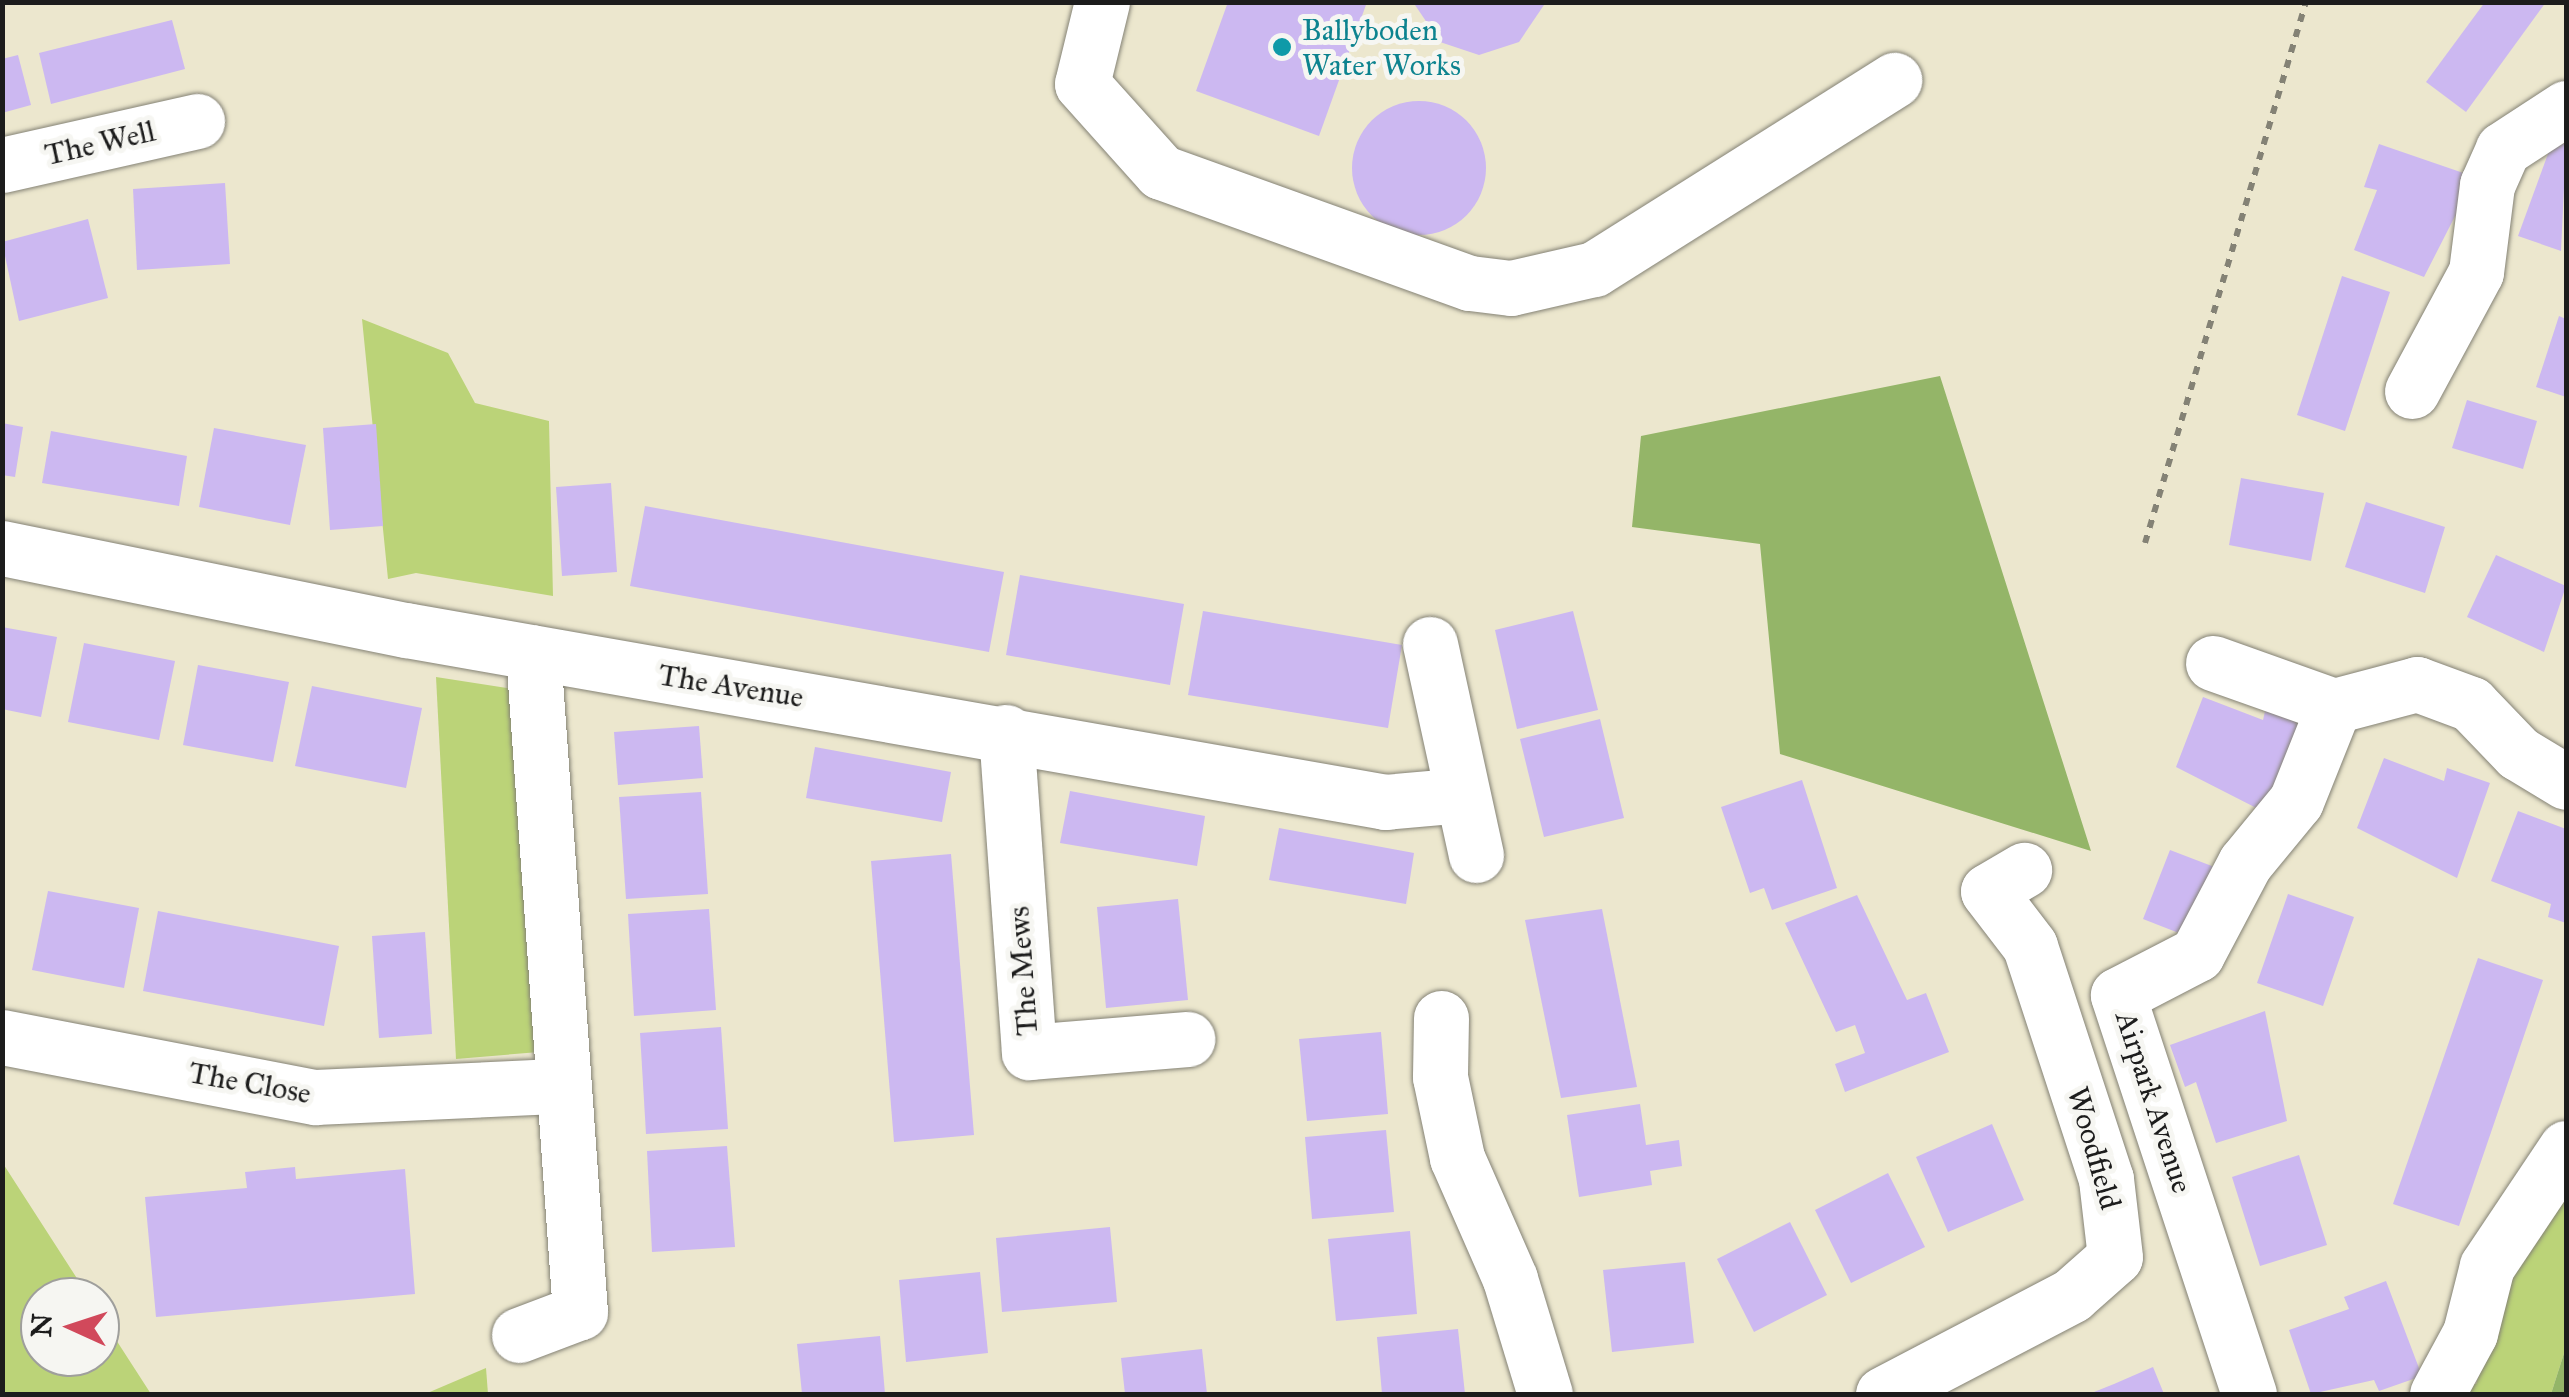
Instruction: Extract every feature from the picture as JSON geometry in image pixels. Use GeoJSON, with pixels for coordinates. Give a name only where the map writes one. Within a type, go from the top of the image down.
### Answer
{"type":"FeatureCollection","features":[{"type":"Feature","properties":{"kind":"street"},"geometry":{"type":"LineString","coordinates":[[1102,2],[1082,84],[1161,172],[1470,283],[1511,288],[1594,269],[1894,80]]}},
{"type":"Feature","properties":{"kind":"street"},"geometry":{"type":"LineString","coordinates":[[2412,391],[2476,272],[2487,185],[2502,148],[2566,108]]}},
{"type":"Feature","properties":{"kind":"street","name":"The Well"},"geometry":{"type":"LineString","coordinates":[[2,165],[197,121]]}},
{"type":"Feature","properties":{"kind":"street","name":"The Avenue"},"geometry":{"type":"LineString","coordinates":[[2,548],[533,653],[1006,732],[1385,802],[1462,794]]}},
{"type":"Feature","properties":{"kind":"street"},"geometry":{"type":"LineString","coordinates":[[1430,644],[1476,855]]}},
{"type":"Feature","properties":{"kind":"street"},"geometry":{"type":"LineString","coordinates":[[520,1335],[580,1312],[533,653]]}},
{"type":"Feature","properties":{"kind":"street"},"geometry":{"type":"LineString","coordinates":[[2212,663],[2334,706],[2416,684],[2471,704],[2518,753],[2566,782]]}},
{"type":"Feature","properties":{"kind":"street","name":"Airpark Avenue"},"geometry":{"type":"LineString","coordinates":[[2248,1394],[2118,996],[2196,954],[2246,863],[2296,801],[2334,706]]}},
{"type":"Feature","properties":{"kind":"street","name":"The Mews"},"geometry":{"type":"LineString","coordinates":[[1006,732],[1029,1052],[1187,1038]]}},
{"type":"Feature","properties":{"kind":"street","name":"Woodfield"},"geometry":{"type":"LineString","coordinates":[[1883,1394],[2072,1295],[2115,1257],[2106,1179],[2030,946],[1988,891],[2024,870]]}},
{"type":"Feature","properties":{"kind":"street"},"geometry":{"type":"LineString","coordinates":[[1441,1018],[1440,1077],[1457,1158],[1510,1279],[1545,1394]]}},
{"type":"Feature","properties":{"kind":"street","name":"The Close"},"geometry":{"type":"LineString","coordinates":[[2,1037],[316,1097],[561,1086]]}},
{"type":"Feature","properties":{"kind":"street"},"geometry":{"type":"LineString","coordinates":[[2437,1394],[2470,1334],[2487,1266],[2566,1148]]}},
{"type":"Feature","properties":{"kind":"path"},"geometry":{"type":"LineString","coordinates":[[2144,543],[2306,2]]}},
{"type":"Feature","properties":{"kind":"green space"},"geometry":{"type":"Polygon","coordinates":[[[362,319],[448,353],[475,403],[549,421],[553,596],[416,573],[388,579],[362,319]]]}},
{"type":"Feature","properties":{"kind":"green space"},"geometry":{"type":"Polygon","coordinates":[[[1940,376],[2091,851],[1780,754],[1760,544],[1632,527],[1641,436],[1940,376]]]}},
{"type":"Feature","properties":{"kind":"green space"},"geometry":{"type":"Polygon","coordinates":[[[436,677],[513,689],[539,1052],[456,1059],[436,677]]]}},
{"type":"Feature","properties":{"kind":"green space"},"geometry":{"type":"Polygon","coordinates":[[[2,1162],[76,1277],[20,1277],[20,1377],[120,1377],[120,1346],[151,1394],[3,1394],[2,1162]]]}},
{"type":"Feature","properties":{"kind":"green space"},"geometry":{"type":"Polygon","coordinates":[[[2566,1198],[2566,1347],[2551,1394],[2451,1394],[2459,1380],[2476,1384],[2490,1341],[2488,1291],[2566,1198]]]}},
{"type":"Feature","properties":{"kind":"green space"},"geometry":{"type":"Polygon","coordinates":[[[2566,1347],[2566,1394],[2551,1394],[2566,1347]]]}},
{"type":"Feature","properties":{"kind":"green space"},"geometry":{"type":"Polygon","coordinates":[[[486,1368],[488,1394],[425,1394],[486,1368]]]}},
{"type":"Feature","properties":{"kind":"building","name":"Ballyboden Water Works"},"geometry":{"type":"Polygon","coordinates":[[[1228,2],[1367,2],[1319,136],[1196,91],[1228,2]]]}},
{"type":"Feature","properties":{"kind":"building"},"geometry":{"type":"Polygon","coordinates":[[[1413,2],[1546,2],[1519,42],[1479,55],[1440,42],[1413,2]]]}},
{"type":"Feature","properties":{"kind":"building"},"geometry":{"type":"Polygon","coordinates":[[[2485,2],[2546,2],[2466,112],[2426,82],[2485,2]]]}},
{"type":"Feature","properties":{"kind":"building"},"geometry":{"type":"Polygon","coordinates":[[[172,20],[185,69],[51,104],[39,53],[172,20]]]}},
{"type":"Feature","properties":{"kind":"building"},"geometry":{"type":"Polygon","coordinates":[[[18,55],[31,105],[2,113],[2,59],[18,55]]]}},
{"type":"Feature","properties":{"kind":"building"},"geometry":{"type":"Polygon","coordinates":[[[1419,101],[1445,106],[1467,120],[1481,142],[1486,168],[1481,194],[1467,216],[1445,230],[1419,235],[1393,230],[1371,216],[1357,194],[1352,168],[1357,142],[1371,120],[1393,106],[1419,101]]]}},
{"type":"Feature","properties":{"kind":"building"},"geometry":{"type":"Polygon","coordinates":[[[2553,140],[2566,145],[2561,251],[2518,236],[2553,140]]]}},
{"type":"Feature","properties":{"kind":"building"},"geometry":{"type":"Polygon","coordinates":[[[2379,144],[2475,177],[2424,277],[2354,250],[2377,190],[2364,187],[2379,144]]]}},
{"type":"Feature","properties":{"kind":"building"},"geometry":{"type":"Polygon","coordinates":[[[225,183],[230,264],[137,270],[133,189],[225,183]]]}},
{"type":"Feature","properties":{"kind":"building"},"geometry":{"type":"Polygon","coordinates":[[[88,219],[108,298],[19,321],[2,242],[88,219]]]}},
{"type":"Feature","properties":{"kind":"building"},"geometry":{"type":"Polygon","coordinates":[[[2342,276],[2390,292],[2345,431],[2297,415],[2342,276]]]}},
{"type":"Feature","properties":{"kind":"building"},"geometry":{"type":"Polygon","coordinates":[[[2559,316],[2566,319],[2566,397],[2536,387],[2559,316]]]}},
{"type":"Feature","properties":{"kind":"building"},"geometry":{"type":"Polygon","coordinates":[[[2467,400],[2537,421],[2523,469],[2452,448],[2467,400]]]}},
{"type":"Feature","properties":{"kind":"building"},"geometry":{"type":"Polygon","coordinates":[[[2,423],[23,427],[15,477],[2,475],[2,423]]]}},
{"type":"Feature","properties":{"kind":"building"},"geometry":{"type":"Polygon","coordinates":[[[376,424],[383,526],[330,530],[323,428],[376,424]]]}},
{"type":"Feature","properties":{"kind":"building"},"geometry":{"type":"Polygon","coordinates":[[[214,428],[306,445],[290,525],[199,507],[214,428]]]}},
{"type":"Feature","properties":{"kind":"building"},"geometry":{"type":"Polygon","coordinates":[[[51,431],[187,456],[179,506],[42,483],[51,431]]]}},
{"type":"Feature","properties":{"kind":"building"},"geometry":{"type":"Polygon","coordinates":[[[2241,478],[2324,493],[2311,561],[2229,545],[2241,478]]]}},
{"type":"Feature","properties":{"kind":"building"},"geometry":{"type":"Polygon","coordinates":[[[611,483],[617,572],[562,576],[556,487],[611,483]]]}},
{"type":"Feature","properties":{"kind":"building"},"geometry":{"type":"Polygon","coordinates":[[[2366,502],[2445,527],[2425,593],[2345,567],[2366,502]]]}},
{"type":"Feature","properties":{"kind":"building"},"geometry":{"type":"Polygon","coordinates":[[[645,506],[1004,572],[989,652],[630,586],[645,506]]]}},
{"type":"Feature","properties":{"kind":"building"},"geometry":{"type":"Polygon","coordinates":[[[2496,555],[2566,586],[2544,652],[2467,617],[2496,555]]]}},
{"type":"Feature","properties":{"kind":"building"},"geometry":{"type":"Polygon","coordinates":[[[1020,575],[1184,604],[1170,685],[1006,655],[1020,575]]]}},
{"type":"Feature","properties":{"kind":"building"},"geometry":{"type":"Polygon","coordinates":[[[1203,611],[1402,645],[1388,728],[1188,695],[1203,611]]]}},
{"type":"Feature","properties":{"kind":"building"},"geometry":{"type":"Polygon","coordinates":[[[1573,611],[1598,710],[1517,729],[1495,630],[1573,611]]]}},
{"type":"Feature","properties":{"kind":"building"},"geometry":{"type":"Polygon","coordinates":[[[2,627],[57,637],[41,717],[2,709],[2,627]]]}},
{"type":"Feature","properties":{"kind":"building"},"geometry":{"type":"Polygon","coordinates":[[[84,643],[175,661],[159,740],[68,722],[84,643]]]}},
{"type":"Feature","properties":{"kind":"building"},"geometry":{"type":"Polygon","coordinates":[[[198,665],[289,682],[273,762],[183,745],[198,665]]]}},
{"type":"Feature","properties":{"kind":"building"},"geometry":{"type":"Polygon","coordinates":[[[312,686],[422,708],[406,788],[295,766],[312,686]]]}},
{"type":"Feature","properties":{"kind":"building"},"geometry":{"type":"Polygon","coordinates":[[[2203,697],[2263,720],[2266,707],[2309,722],[2276,818],[2176,767],[2203,697]]]}},
{"type":"Feature","properties":{"kind":"building"},"geometry":{"type":"Polygon","coordinates":[[[1600,719],[1624,818],[1544,837],[1520,739],[1600,719]]]}},
{"type":"Feature","properties":{"kind":"building"},"geometry":{"type":"Polygon","coordinates":[[[699,726],[703,778],[618,785],[614,732],[699,726]]]}},
{"type":"Feature","properties":{"kind":"building"},"geometry":{"type":"Polygon","coordinates":[[[815,747],[951,772],[942,822],[806,798],[815,747]]]}},
{"type":"Feature","properties":{"kind":"building"},"geometry":{"type":"Polygon","coordinates":[[[2384,758],[2444,781],[2447,768],[2490,783],[2457,878],[2357,828],[2384,758]]]}},
{"type":"Feature","properties":{"kind":"building"},"geometry":{"type":"Polygon","coordinates":[[[1802,780],[1837,888],[1772,910],[1764,888],[1750,893],[1721,807],[1802,780]]]}},
{"type":"Feature","properties":{"kind":"building"},"geometry":{"type":"Polygon","coordinates":[[[1070,791],[1205,816],[1197,866],[1060,843],[1070,791]]]}},
{"type":"Feature","properties":{"kind":"building"},"geometry":{"type":"Polygon","coordinates":[[[701,792],[708,894],[626,899],[619,797],[701,792]]]}},
{"type":"Feature","properties":{"kind":"building"},"geometry":{"type":"Polygon","coordinates":[[[2518,811],[2566,829],[2566,923],[2548,917],[2551,904],[2491,881],[2518,811]]]}},
{"type":"Feature","properties":{"kind":"building"},"geometry":{"type":"Polygon","coordinates":[[[1279,828],[1414,853],[1406,904],[1269,880],[1279,828]]]}},
{"type":"Feature","properties":{"kind":"building"},"geometry":{"type":"Polygon","coordinates":[[[2170,850],[2217,868],[2189,937],[2143,919],[2170,850]]]}},
{"type":"Feature","properties":{"kind":"building"},"geometry":{"type":"Polygon","coordinates":[[[951,854],[974,1135],[894,1142],[871,861],[951,854]]]}},
{"type":"Feature","properties":{"kind":"building"},"geometry":{"type":"Polygon","coordinates":[[[48,891],[139,908],[124,988],[32,970],[48,891]]]}},
{"type":"Feature","properties":{"kind":"building"},"geometry":{"type":"Polygon","coordinates":[[[2288,894],[2354,917],[2323,1006],[2257,983],[2288,894]]]}},
{"type":"Feature","properties":{"kind":"building"},"geometry":{"type":"Polygon","coordinates":[[[1857,895],[1907,1000],[1926,993],[1949,1052],[1845,1092],[1835,1064],[1865,1053],[1855,1025],[1836,1032],[1785,923],[1857,895]]]}},
{"type":"Feature","properties":{"kind":"building"},"geometry":{"type":"Polygon","coordinates":[[[1178,899],[1188,1000],[1106,1008],[1097,907],[1178,899]]]}},
{"type":"Feature","properties":{"kind":"building"},"geometry":{"type":"Polygon","coordinates":[[[709,909],[716,1010],[634,1016],[628,914],[709,909]]]}},
{"type":"Feature","properties":{"kind":"building"},"geometry":{"type":"Polygon","coordinates":[[[1602,909],[1637,1087],[1561,1098],[1525,920],[1602,909]]]}},
{"type":"Feature","properties":{"kind":"building"},"geometry":{"type":"Polygon","coordinates":[[[158,911],[339,946],[324,1026],[143,991],[158,911]]]}},
{"type":"Feature","properties":{"kind":"building"},"geometry":{"type":"Polygon","coordinates":[[[425,932],[432,1034],[379,1038],[372,936],[425,932]]]}},
{"type":"Feature","properties":{"kind":"building"},"geometry":{"type":"Polygon","coordinates":[[[2478,958],[2543,980],[2459,1226],[2393,1204],[2478,958]]]}},
{"type":"Feature","properties":{"kind":"building"},"geometry":{"type":"Polygon","coordinates":[[[2265,1011],[2287,1121],[2216,1143],[2196,1082],[2185,1087],[2170,1045],[2265,1011]]]}},
{"type":"Feature","properties":{"kind":"building"},"geometry":{"type":"Polygon","coordinates":[[[721,1027],[728,1129],[646,1134],[640,1033],[721,1027]]]}},
{"type":"Feature","properties":{"kind":"building"},"geometry":{"type":"Polygon","coordinates":[[[1381,1032],[1388,1114],[1307,1121],[1299,1039],[1381,1032]]]}},
{"type":"Feature","properties":{"kind":"building"},"geometry":{"type":"Polygon","coordinates":[[[1640,1104],[1646,1145],[1679,1140],[1682,1166],[1650,1171],[1652,1185],[1579,1197],[1567,1115],[1640,1104]]]}},
{"type":"Feature","properties":{"kind":"building"},"geometry":{"type":"Polygon","coordinates":[[[1992,1124],[2024,1200],[1948,1232],[1916,1157],[1992,1124]]]}},
{"type":"Feature","properties":{"kind":"building"},"geometry":{"type":"Polygon","coordinates":[[[1386,1130],[1394,1212],[1312,1219],[1305,1137],[1386,1130]]]}},
{"type":"Feature","properties":{"kind":"building"},"geometry":{"type":"Polygon","coordinates":[[[727,1146],[735,1247],[652,1252],[647,1151],[727,1146]]]}},
{"type":"Feature","properties":{"kind":"building"},"geometry":{"type":"Polygon","coordinates":[[[2299,1155],[2327,1245],[2260,1266],[2232,1177],[2299,1155]]]}},
{"type":"Feature","properties":{"kind":"building"},"geometry":{"type":"Polygon","coordinates":[[[295,1167],[296,1179],[405,1169],[415,1294],[156,1317],[145,1197],[247,1188],[245,1172],[295,1167]]]}},
{"type":"Feature","properties":{"kind":"building"},"geometry":{"type":"Polygon","coordinates":[[[1888,1173],[1925,1247],[1851,1283],[1815,1210],[1888,1173]]]}},
{"type":"Feature","properties":{"kind":"building"},"geometry":{"type":"Polygon","coordinates":[[[1790,1222],[1827,1295],[1754,1332],[1717,1259],[1790,1222]]]}},
{"type":"Feature","properties":{"kind":"building"},"geometry":{"type":"Polygon","coordinates":[[[1110,1227],[1117,1302],[1002,1312],[996,1238],[1110,1227]]]}},
{"type":"Feature","properties":{"kind":"building"},"geometry":{"type":"Polygon","coordinates":[[[1410,1231],[1417,1314],[1336,1321],[1328,1239],[1410,1231]]]}},
{"type":"Feature","properties":{"kind":"building"},"geometry":{"type":"Polygon","coordinates":[[[1685,1262],[1694,1343],[1612,1352],[1603,1270],[1685,1262]]]}},
{"type":"Feature","properties":{"kind":"building"},"geometry":{"type":"Polygon","coordinates":[[[980,1272],[988,1353],[906,1362],[899,1280],[980,1272]]]}},
{"type":"Feature","properties":{"kind":"building"},"geometry":{"type":"Polygon","coordinates":[[[2386,1281],[2422,1376],[2379,1391],[2374,1380],[2311,1394],[2289,1330],[2349,1309],[2344,1297],[2386,1281]]]}},
{"type":"Feature","properties":{"kind":"building"},"geometry":{"type":"Polygon","coordinates":[[[1458,1329],[1465,1394],[1382,1394],[1377,1337],[1458,1329]]]}},
{"type":"Feature","properties":{"kind":"building"},"geometry":{"type":"Polygon","coordinates":[[[880,1336],[885,1394],[802,1394],[797,1344],[880,1336]]]}},
{"type":"Feature","properties":{"kind":"building"},"geometry":{"type":"Polygon","coordinates":[[[1202,1349],[1207,1394],[1125,1394],[1121,1358],[1202,1349]]]}},
{"type":"Feature","properties":{"kind":"building"},"geometry":{"type":"Polygon","coordinates":[[[2153,1367],[2164,1394],[2089,1394],[2114,1384],[2153,1367]]]}},
{"type":"Feature","properties":{"kind":"place","name":"Ballyboden Water Works"},"geometry":{"type":"Point","coordinates":[1282,47]}}]}
